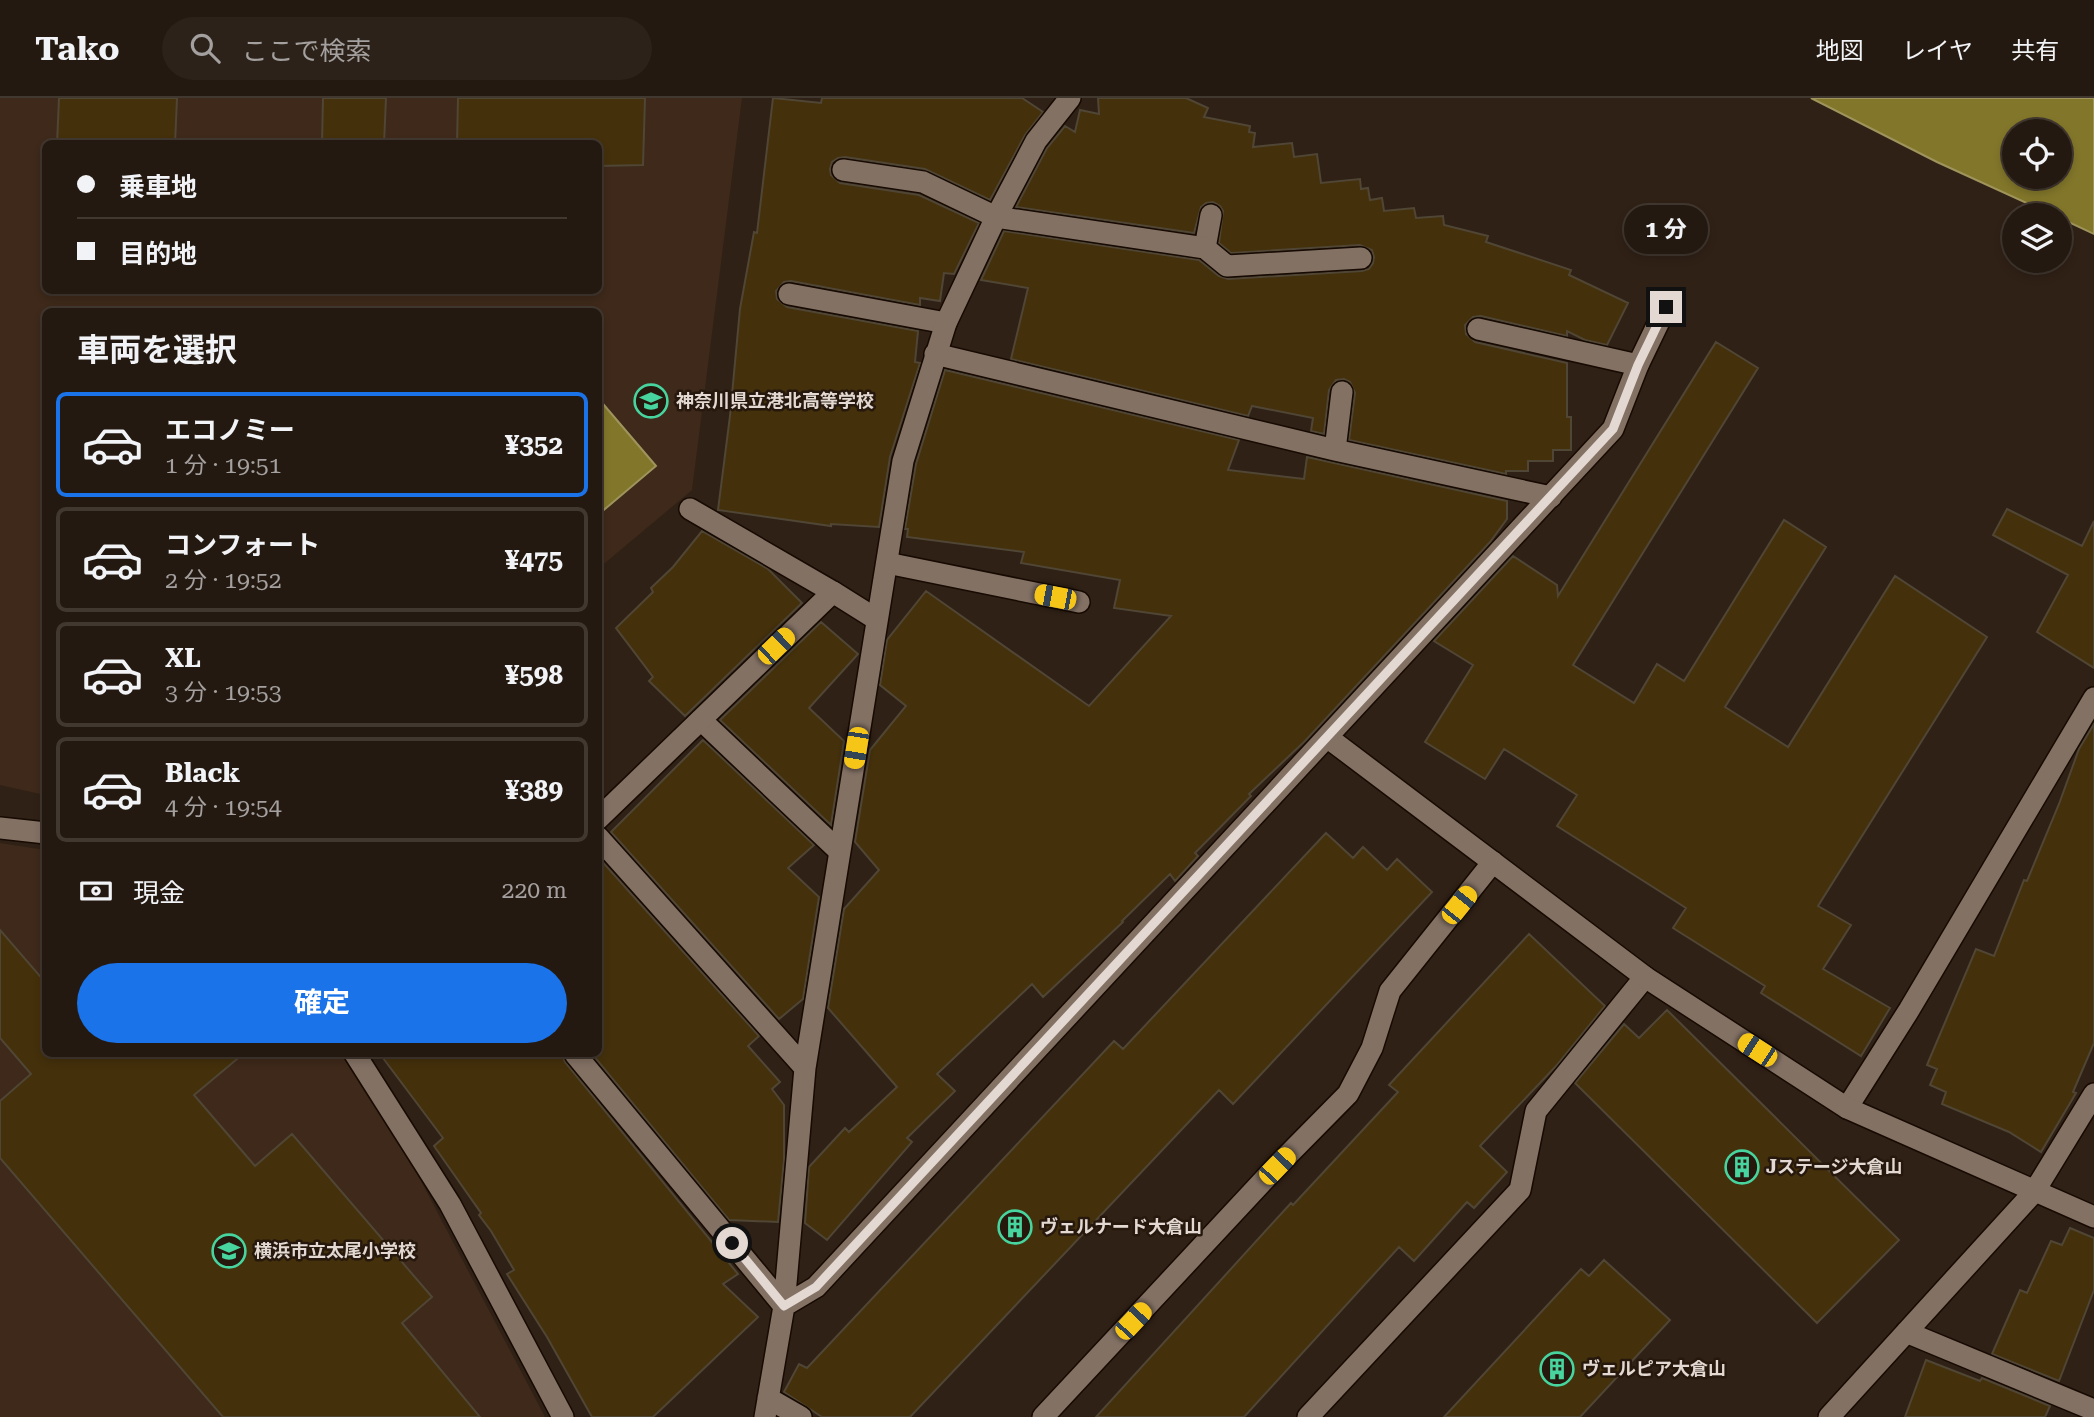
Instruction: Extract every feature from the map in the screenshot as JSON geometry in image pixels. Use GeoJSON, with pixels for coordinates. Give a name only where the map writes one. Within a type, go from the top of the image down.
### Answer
{"type":"FeatureCollection","features":[{"type":"Feature","properties":{"kind":"street"},"geometry":{"type":"LineString","coordinates":[[801,1417],[767,1407],[784,1306],[805,1068],[903,461],[946,323],[996,217],[1036,141],[1070,98]]}},
{"type":"Feature","properties":{"kind":"street"},"geometry":{"type":"LineString","coordinates":[[843,170],[923,183],[996,217],[1205,248],[1227,266],[1361,258]]}},
{"type":"Feature","properties":{"kind":"street"},"geometry":{"type":"LineString","coordinates":[[1205,248],[1211,215]]}},
{"type":"Feature","properties":{"kind":"street"},"geometry":{"type":"LineString","coordinates":[[789,294],[946,323]]}},
{"type":"Feature","properties":{"kind":"street"},"geometry":{"type":"LineString","coordinates":[[784,1306],[816,1287],[1613,429],[1638,365],[1666,307]]}},
{"type":"Feature","properties":{"kind":"street"},"geometry":{"type":"LineString","coordinates":[[1478,329],[1638,365]]}},
{"type":"Feature","properties":{"kind":"street"},"geometry":{"type":"LineString","coordinates":[[935,354],[1335,450],[1551,497]]}},
{"type":"Feature","properties":{"kind":"street"},"geometry":{"type":"LineString","coordinates":[[1335,450],[1342,392]]}},
{"type":"Feature","properties":{"kind":"street"},"geometry":{"type":"LineString","coordinates":[[690,509],[876,619]]}},
{"type":"Feature","properties":{"kind":"street"},"geometry":{"type":"LineString","coordinates":[[887,563],[1079,602]]}},
{"type":"Feature","properties":{"kind":"street"},"geometry":{"type":"LineString","coordinates":[[602,815],[833,592]]}},
{"type":"Feature","properties":{"kind":"street"},"geometry":{"type":"LineString","coordinates":[[1847,1108],[1916,998],[2094,698]]}},
{"type":"Feature","properties":{"kind":"street"},"geometry":{"type":"LineString","coordinates":[[701,720],[839,851]]}},
{"type":"Feature","properties":{"kind":"street"},"geometry":{"type":"LineString","coordinates":[[1327,737],[1645,977],[1847,1108],[2094,1217]]}},
{"type":"Feature","properties":{"kind":"street"},"geometry":{"type":"LineString","coordinates":[[0,828],[42,833]]}},
{"type":"Feature","properties":{"kind":"street"},"geometry":{"type":"LineString","coordinates":[[602,841],[805,1068]]}},
{"type":"Feature","properties":{"kind":"street"},"geometry":{"type":"LineString","coordinates":[[1043,1417],[1277,1166],[1348,1094],[1372,1048],[1390,990],[1493,862]]}},
{"type":"Feature","properties":{"kind":"street"},"geometry":{"type":"LineString","coordinates":[[1308,1417],[1520,1190],[1536,1111],[1645,977]]}},
{"type":"Feature","properties":{"kind":"street"},"geometry":{"type":"LineString","coordinates":[[358,1057],[450,1204],[563,1417]]}},
{"type":"Feature","properties":{"kind":"street"},"geometry":{"type":"LineString","coordinates":[[577,1057],[784,1306]]}},
{"type":"Feature","properties":{"kind":"street"},"geometry":{"type":"LineString","coordinates":[[1829,1417],[2034,1192],[2094,1094]]}},
{"type":"Feature","properties":{"kind":"street"},"geometry":{"type":"LineString","coordinates":[[1906,1332],[2094,1410]]}},
{"type":"Feature","properties":{"kind":"shaded area","name":"神奈川県立港北高等学校"},"geometry":{"type":"Polygon","coordinates":[[[0,98],[742,98],[692,490],[602,565],[602,308],[42,308],[42,794],[0,785],[0,98]]]}},
{"type":"Feature","properties":{"kind":"shaded area"},"geometry":{"type":"Polygon","coordinates":[[[1811,98],[2094,98],[2094,234],[2072,224],[2072,203],[2027,203],[1937,162],[1811,98]]]}},
{"type":"Feature","properties":{"kind":"shaded area"},"geometry":{"type":"Polygon","coordinates":[[[602,403],[656,466],[602,511],[602,403]]]}},
{"type":"Feature","properties":{"kind":"shaded area","name":"横浜市立太尾小学校"},"geometry":{"type":"Polygon","coordinates":[[[0,843],[42,850],[42,1057],[344,1057],[370,1084],[545,1417],[0,1417],[0,843]]]}},
{"type":"Feature","properties":{"kind":"building"},"geometry":{"type":"Polygon","coordinates":[[[59,98],[177,98],[175,140],[57,140],[59,98]]]}},
{"type":"Feature","properties":{"kind":"building"},"geometry":{"type":"Polygon","coordinates":[[[323,98],[386,98],[384,140],[322,140],[323,98]]]}},
{"type":"Feature","properties":{"kind":"building"},"geometry":{"type":"Polygon","coordinates":[[[458,98],[645,98],[643,165],[602,166],[602,140],[457,140],[458,98]]]}},
{"type":"Feature","properties":{"kind":"building"},"geometry":{"type":"Polygon","coordinates":[[[773,98],[821,103],[822,98],[1022,98],[1043,112],[1025,135],[990,200],[925,169],[845,157],[832,162],[831,175],[840,183],[919,195],[979,223],[954,274],[944,273],[940,301],[920,298],[920,305],[791,281],[784,282],[776,291],[777,299],[787,307],[918,331],[915,362],[920,363],[890,457],[879,527],[831,526],[718,510],[740,309],[754,232],[757,233],[773,98]]]}},
{"type":"Feature","properties":{"kind":"building"},"geometry":{"type":"Polygon","coordinates":[[[1098,98],[1186,98],[1208,108],[1204,117],[1250,126],[1249,132],[1255,133],[1253,147],[1292,143],[1294,157],[1317,154],[1321,183],[1360,179],[1361,189],[1368,188],[1370,200],[1382,198],[1384,211],[1414,208],[1416,218],[1443,216],[1444,225],[1488,236],[1486,242],[1571,270],[1569,275],[1628,303],[1607,345],[1585,340],[1567,331],[1567,336],[1481,316],[1473,317],[1465,325],[1466,334],[1475,342],[1567,363],[1567,417],[1571,417],[1571,450],[1553,450],[1553,461],[1528,461],[1528,471],[1506,471],[1506,474],[1349,440],[1355,393],[1350,382],[1344,379],[1336,380],[1329,390],[1324,434],[1311,431],[1313,418],[1252,406],[1248,416],[1011,359],[1028,288],[981,280],[1004,231],[1199,260],[1219,276],[1228,279],[1362,271],[1369,269],[1373,263],[1372,250],[1360,245],[1231,253],[1219,243],[1223,211],[1213,202],[1201,207],[1194,233],[1016,207],[1047,148],[1065,126],[1075,132],[1080,110],[1099,114],[1098,98]]]}},
{"type":"Feature","properties":{"kind":"building"},"geometry":{"type":"Polygon","coordinates":[[[1716,342],[1758,368],[1573,665],[1634,703],[1657,664],[1684,681],[1784,520],[1826,547],[1725,707],[1788,747],[1895,576],[1987,637],[1818,906],[1851,925],[1823,969],[1890,1008],[1861,1056],[1761,993],[1765,986],[1673,928],[1686,908],[1557,826],[1577,795],[1504,749],[1485,779],[1425,742],[1473,665],[1434,641],[1513,556],[1557,585],[1558,596],[1716,342]]]}},
{"type":"Feature","properties":{"kind":"building"},"geometry":{"type":"Polygon","coordinates":[[[945,370],[1239,440],[1228,470],[1304,479],[1307,457],[1507,501],[1507,519],[1490,542],[1305,741],[1249,794],[1251,796],[1195,853],[1198,856],[1175,881],[1170,874],[1043,997],[1032,984],[937,1074],[955,1091],[907,1138],[912,1142],[827,1240],[805,1223],[809,1167],[845,1128],[849,1132],[897,1087],[828,1008],[844,909],[879,870],[855,842],[870,750],[906,706],[880,685],[887,640],[926,591],[1089,706],[1171,616],[1114,608],[1120,580],[1021,563],[1024,552],[907,537],[908,529],[905,529],[916,464],[945,370]]]}},
{"type":"Feature","properties":{"kind":"building"},"geometry":{"type":"Polygon","coordinates":[[[2007,509],[2082,546],[2094,521],[2094,668],[2037,632],[2068,575],[1993,535],[2007,509]]]}},
{"type":"Feature","properties":{"kind":"building"},"geometry":{"type":"Polygon","coordinates":[[[702,531],[768,569],[802,603],[685,716],[649,681],[653,677],[616,628],[653,592],[651,588],[673,567],[702,531]]]}},
{"type":"Feature","properties":{"kind":"building"},"geometry":{"type":"Polygon","coordinates":[[[821,622],[858,654],[809,708],[844,741],[831,825],[720,720],[821,622]]]}},
{"type":"Feature","properties":{"kind":"building"},"geometry":{"type":"Polygon","coordinates":[[[2094,724],[2094,1043],[2073,1092],[2076,1093],[2041,1152],[2009,1132],[1942,1104],[1946,1092],[1930,1085],[1937,1069],[1927,1065],[1976,949],[1994,956],[2024,880],[2027,881],[2059,804],[2079,749],[2094,724]]]}},
{"type":"Feature","properties":{"kind":"building"},"geometry":{"type":"Polygon","coordinates":[[[703,740],[814,845],[788,868],[819,897],[803,999],[779,1019],[611,832],[703,740]]]}},
{"type":"Feature","properties":{"kind":"building"},"geometry":{"type":"Polygon","coordinates":[[[1326,833],[1353,858],[1363,847],[1387,870],[1397,859],[1432,892],[1233,1104],[1219,1090],[910,1417],[822,1417],[784,1392],[799,1364],[807,1368],[1114,1041],[1123,1049],[1326,833]]]}},
{"type":"Feature","properties":{"kind":"building"},"geometry":{"type":"Polygon","coordinates":[[[602,861],[759,1036],[748,1046],[780,1082],[772,1089],[784,1105],[784,1160],[778,1222],[729,1220],[594,1057],[602,1057],[602,861]]]}},
{"type":"Feature","properties":{"kind":"building"},"geometry":{"type":"Polygon","coordinates":[[[0,930],[42,978],[42,1057],[239,1057],[194,1095],[255,1166],[292,1134],[432,1297],[402,1323],[480,1417],[223,1417],[0,1158],[0,1101],[31,1074],[0,1038],[0,930]]]}},
{"type":"Feature","properties":{"kind":"building"},"geometry":{"type":"Polygon","coordinates":[[[1529,934],[1605,1006],[1557,1065],[1480,1146],[1507,1172],[1474,1208],[1467,1202],[1414,1261],[1399,1247],[1244,1417],[1096,1417],[1291,1203],[1293,1205],[1398,1092],[1389,1085],[1529,934]]]}},
{"type":"Feature","properties":{"kind":"building","name":"Jステージ大倉山"},"geometry":{"type":"Polygon","coordinates":[[[1667,1010],[1899,1240],[1817,1323],[1575,1083],[1624,1024],[1639,1038],[1667,1010]]]}},
{"type":"Feature","properties":{"kind":"building"},"geometry":{"type":"Polygon","coordinates":[[[382,1057],[563,1057],[738,1274],[723,1284],[758,1317],[653,1417],[592,1417],[547,1337],[507,1274],[514,1270],[479,1215],[481,1213],[434,1146],[443,1138],[382,1057]]]}},
{"type":"Feature","properties":{"kind":"building"},"geometry":{"type":"Polygon","coordinates":[[[2070,1228],[2094,1238],[2094,1290],[2059,1381],[1992,1354],[2020,1290],[2027,1293],[2051,1241],[2062,1245],[2070,1228]]]}},
{"type":"Feature","properties":{"kind":"building","name":"ヴェルピア大倉山"},"geometry":{"type":"Polygon","coordinates":[[[1604,1260],[1670,1320],[1580,1417],[1444,1417],[1581,1269],[1589,1276],[1604,1260]]]}},
{"type":"Feature","properties":{"kind":"building"},"geometry":{"type":"Polygon","coordinates":[[[1926,1360],[1980,1381],[1982,1378],[2050,1406],[2045,1417],[1905,1417],[1926,1360]]]}},
{"type":"Feature","properties":{"kind":"place","name":"神奈川県立港北高等学校"},"geometry":{"type":"Point","coordinates":[651,401]}},
{"type":"Feature","properties":{"kind":"place","name":"Jステージ大倉山"},"geometry":{"type":"Point","coordinates":[1742,1167]}},
{"type":"Feature","properties":{"kind":"place","name":"ヴェルナード大倉山"},"geometry":{"type":"Point","coordinates":[1015,1227]}},
{"type":"Feature","properties":{"kind":"place","name":"横浜市立太尾小学校"},"geometry":{"type":"Point","coordinates":[229,1251]}},
{"type":"Feature","properties":{"kind":"place","name":"ヴェルピア大倉山"},"geometry":{"type":"Point","coordinates":[1557,1369]}},
{"type":"Feature","properties":{"kind":"route"},"geometry":{"type":"LineString","coordinates":[[732,1243],[784,1306],[816,1287],[1613,429],[1638,365],[1666,307]]}}]}
